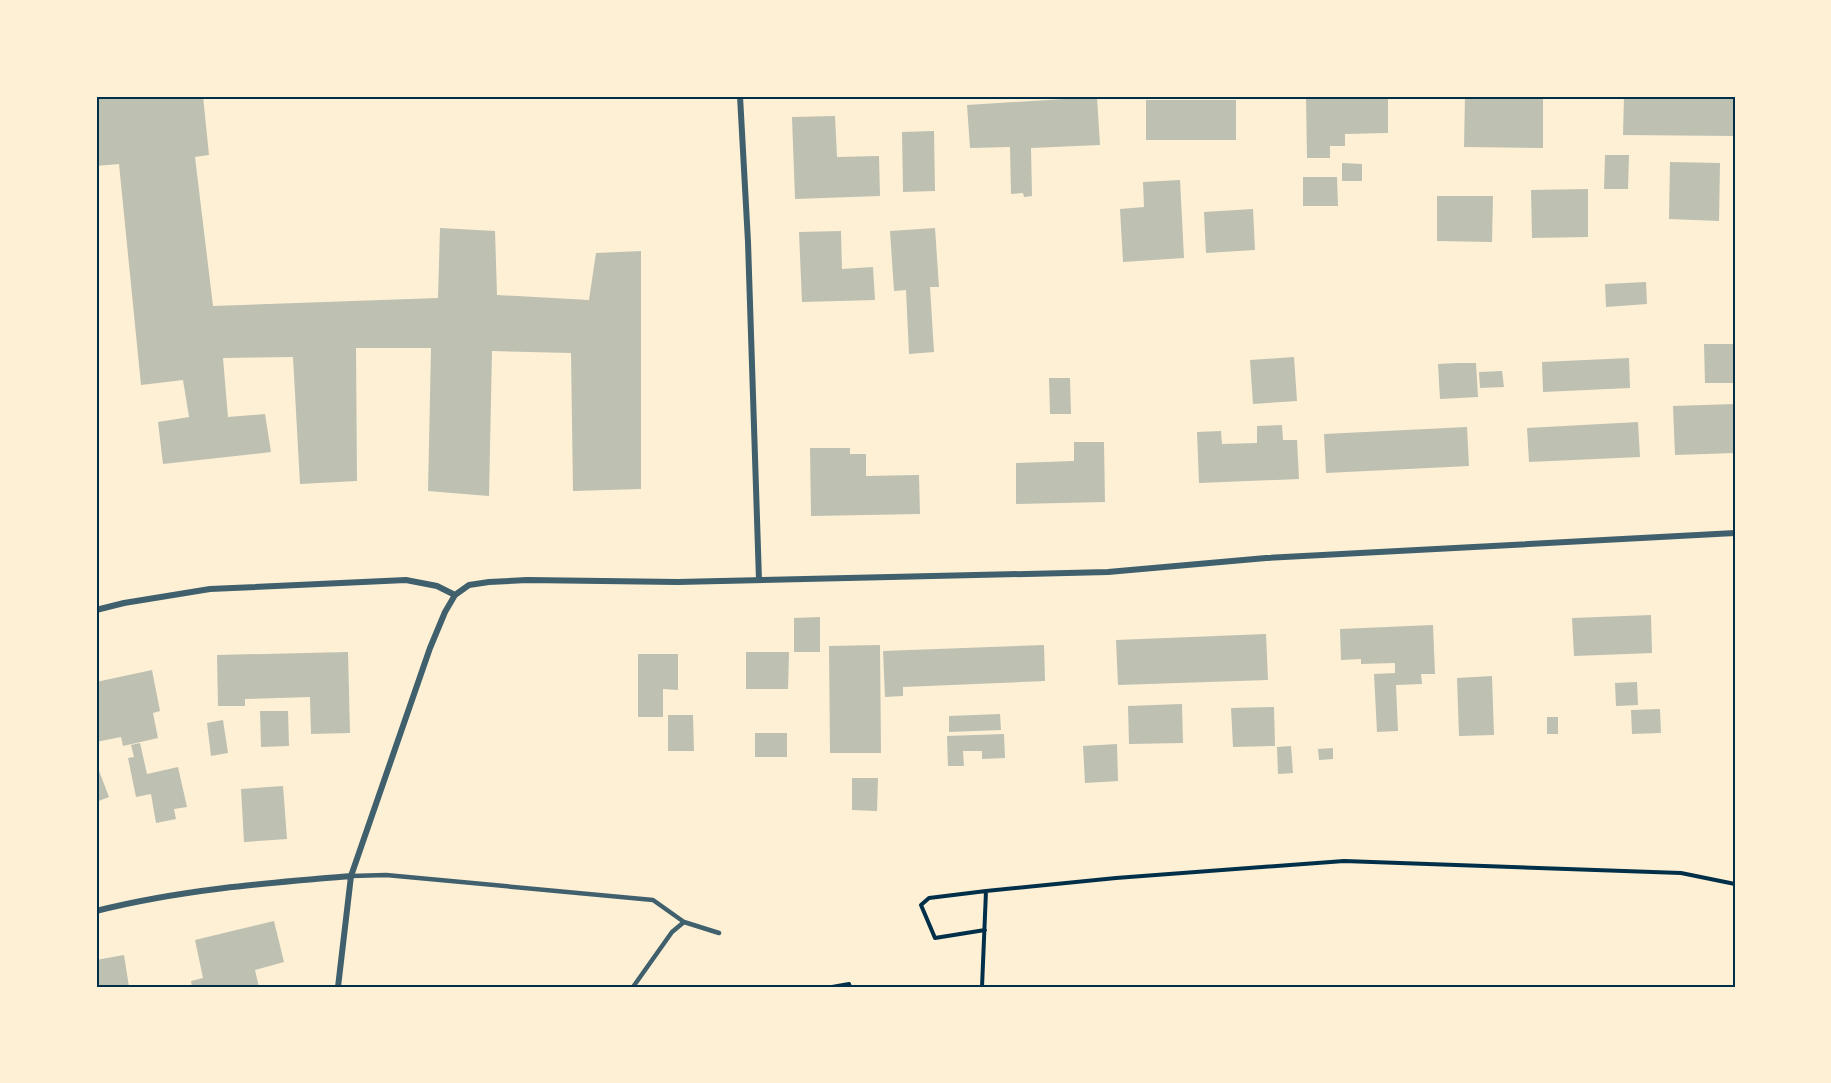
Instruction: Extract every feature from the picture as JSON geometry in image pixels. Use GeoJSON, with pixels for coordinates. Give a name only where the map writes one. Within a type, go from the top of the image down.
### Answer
{"type":"FeatureCollection","features":[{"type":"Feature","properties":{"kind":"street"},"geometry":{"type":"LineString","coordinates":[[740,96],[748,242],[759,580]]}},
{"type":"Feature","properties":{"kind":"street"},"geometry":{"type":"LineString","coordinates":[[338,987],[351,876],[430,648],[455,595],[469,585],[527,580],[678,582],[1108,572],[1266,558],[1735,533]]}},
{"type":"Feature","properties":{"kind":"street"},"geometry":{"type":"LineString","coordinates":[[96,610],[124,603],[210,589],[406,580],[437,586],[455,595]]}},
{"type":"Feature","properties":{"kind":"street"},"geometry":{"type":"LineString","coordinates":[[96,911],[246,884],[351,876]]}},
{"type":"Feature","properties":{"kind":"lane"},"geometry":{"type":"LineString","coordinates":[[351,876],[386,875],[653,900],[684,922],[719,933]]}},
{"type":"Feature","properties":{"kind":"lane"},"geometry":{"type":"LineString","coordinates":[[633,987],[672,932],[684,922]]}},
{"type":"Feature","properties":{"kind":"path"},"geometry":{"type":"LineString","coordinates":[[985,930],[934,938],[921,905],[929,898],[986,891],[1116,878],[1344,861],[1681,873],[1735,884]]}},
{"type":"Feature","properties":{"kind":"path"},"geometry":{"type":"LineString","coordinates":[[982,987],[986,891]]}},
{"type":"Feature","properties":{"kind":"path"},"geometry":{"type":"LineString","coordinates":[[832,987],[849,984],[850,987]]}},
{"type":"Feature","properties":{"kind":"building"},"geometry":{"type":"Polygon","coordinates":[[[96,96],[203,96],[209,155],[195,157],[213,306],[438,298],[440,228],[495,231],[497,295],[589,300],[596,253],[641,251],[641,489],[573,491],[571,353],[492,351],[489,496],[428,491],[431,348],[356,348],[357,481],[300,484],[293,357],[223,358],[228,417],[265,414],[271,452],[163,464],[158,422],[189,417],[183,380],[141,385],[119,164],[96,166],[96,96]]]}},
{"type":"Feature","properties":{"kind":"building"},"geometry":{"type":"Polygon","coordinates":[[[1306,96],[1388,96],[1388,133],[1345,134],[1345,146],[1330,146],[1330,158],[1307,158],[1306,96]]]}},
{"type":"Feature","properties":{"kind":"building"},"geometry":{"type":"Polygon","coordinates":[[[1465,96],[1543,96],[1543,148],[1464,147],[1465,96]]]}},
{"type":"Feature","properties":{"kind":"building"},"geometry":{"type":"Polygon","coordinates":[[[1624,96],[1735,98],[1735,136],[1623,135],[1624,96]]]}},
{"type":"Feature","properties":{"kind":"building"},"geometry":{"type":"Polygon","coordinates":[[[1097,97],[1100,145],[1031,148],[1032,196],[1024,197],[1023,193],[1011,194],[1010,147],[970,148],[967,105],[1097,97]]]}},
{"type":"Feature","properties":{"kind":"building"},"geometry":{"type":"Polygon","coordinates":[[[1146,100],[1236,100],[1236,140],[1146,140],[1146,100]]]}},
{"type":"Feature","properties":{"kind":"building"},"geometry":{"type":"Polygon","coordinates":[[[835,116],[837,157],[879,156],[880,196],[795,199],[792,117],[835,116]]]}},
{"type":"Feature","properties":{"kind":"building"},"geometry":{"type":"Polygon","coordinates":[[[934,131],[935,191],[903,192],[902,132],[934,131]]]}},
{"type":"Feature","properties":{"kind":"building"},"geometry":{"type":"Polygon","coordinates":[[[1605,155],[1629,155],[1628,189],[1604,189],[1605,155]]]}},
{"type":"Feature","properties":{"kind":"building"},"geometry":{"type":"Polygon","coordinates":[[[1670,162],[1720,163],[1719,221],[1669,219],[1670,162]]]}},
{"type":"Feature","properties":{"kind":"building"},"geometry":{"type":"Polygon","coordinates":[[[1342,163],[1362,164],[1362,181],[1342,181],[1342,163]]]}},
{"type":"Feature","properties":{"kind":"building"},"geometry":{"type":"Polygon","coordinates":[[[1303,177],[1337,177],[1338,206],[1303,206],[1303,177]]]}},
{"type":"Feature","properties":{"kind":"building"},"geometry":{"type":"Polygon","coordinates":[[[1180,180],[1184,258],[1123,262],[1120,209],[1144,207],[1143,182],[1180,180]]]}},
{"type":"Feature","properties":{"kind":"building"},"geometry":{"type":"Polygon","coordinates":[[[1588,189],[1588,237],[1532,238],[1531,190],[1588,189]]]}},
{"type":"Feature","properties":{"kind":"building"},"geometry":{"type":"Polygon","coordinates":[[[1437,196],[1493,196],[1492,242],[1437,241],[1437,196]]]}},
{"type":"Feature","properties":{"kind":"building"},"geometry":{"type":"Polygon","coordinates":[[[1253,209],[1255,250],[1206,253],[1204,212],[1253,209]]]}},
{"type":"Feature","properties":{"kind":"building"},"geometry":{"type":"Polygon","coordinates":[[[935,228],[939,287],[930,287],[934,352],[909,354],[906,290],[894,291],[890,231],[935,228]]]}},
{"type":"Feature","properties":{"kind":"building"},"geometry":{"type":"Polygon","coordinates":[[[841,231],[842,269],[873,267],[875,300],[802,302],[799,232],[841,231]]]}},
{"type":"Feature","properties":{"kind":"building"},"geometry":{"type":"Polygon","coordinates":[[[1646,282],[1647,304],[1606,307],[1605,284],[1646,282]]]}},
{"type":"Feature","properties":{"kind":"building"},"geometry":{"type":"Polygon","coordinates":[[[1704,344],[1735,344],[1735,383],[1705,383],[1704,344]]]}},
{"type":"Feature","properties":{"kind":"building"},"geometry":{"type":"Polygon","coordinates":[[[1294,357],[1297,401],[1253,404],[1250,360],[1294,357]]]}},
{"type":"Feature","properties":{"kind":"building"},"geometry":{"type":"Polygon","coordinates":[[[1629,358],[1630,388],[1543,392],[1542,362],[1629,358]]]}},
{"type":"Feature","properties":{"kind":"building"},"geometry":{"type":"Polygon","coordinates":[[[1476,363],[1478,397],[1440,399],[1438,364],[1476,363]]]}},
{"type":"Feature","properties":{"kind":"building"},"geometry":{"type":"Polygon","coordinates":[[[1502,371],[1504,387],[1480,388],[1479,372],[1502,371]]]}},
{"type":"Feature","properties":{"kind":"building"},"geometry":{"type":"Polygon","coordinates":[[[1049,378],[1070,378],[1071,414],[1050,414],[1049,378]]]}},
{"type":"Feature","properties":{"kind":"building"},"geometry":{"type":"Polygon","coordinates":[[[1735,404],[1735,453],[1675,455],[1673,406],[1735,404]]]}},
{"type":"Feature","properties":{"kind":"building"},"geometry":{"type":"Polygon","coordinates":[[[1638,422],[1640,457],[1529,462],[1527,428],[1638,422]]]}},
{"type":"Feature","properties":{"kind":"building"},"geometry":{"type":"Polygon","coordinates":[[[1282,425],[1283,440],[1297,440],[1299,479],[1199,483],[1197,432],[1221,431],[1222,444],[1257,443],[1257,426],[1282,425]]]}},
{"type":"Feature","properties":{"kind":"building"},"geometry":{"type":"Polygon","coordinates":[[[1467,427],[1469,466],[1326,473],[1324,434],[1467,427]]]}},
{"type":"Feature","properties":{"kind":"building"},"geometry":{"type":"Polygon","coordinates":[[[1074,442],[1104,442],[1105,502],[1016,504],[1016,463],[1074,461],[1074,442]]]}},
{"type":"Feature","properties":{"kind":"building"},"geometry":{"type":"Polygon","coordinates":[[[810,448],[850,448],[850,454],[866,454],[866,476],[919,475],[920,514],[811,516],[810,448]]]}},
{"type":"Feature","properties":{"kind":"building"},"geometry":{"type":"Polygon","coordinates":[[[1651,615],[1652,653],[1574,656],[1572,618],[1651,615]]]}},
{"type":"Feature","properties":{"kind":"building"},"geometry":{"type":"Polygon","coordinates":[[[820,617],[820,652],[794,652],[794,618],[820,617]]]}},
{"type":"Feature","properties":{"kind":"building"},"geometry":{"type":"Polygon","coordinates":[[[1433,625],[1435,674],[1421,674],[1422,684],[1396,685],[1398,731],[1377,732],[1374,674],[1395,673],[1395,663],[1361,664],[1361,659],[1341,660],[1340,629],[1433,625]]]}},
{"type":"Feature","properties":{"kind":"building"},"geometry":{"type":"Polygon","coordinates":[[[1266,634],[1268,680],[1118,685],[1116,640],[1266,634]]]}},
{"type":"Feature","properties":{"kind":"building"},"geometry":{"type":"Polygon","coordinates":[[[880,645],[881,753],[830,753],[829,646],[880,645]]]}},
{"type":"Feature","properties":{"kind":"building"},"geometry":{"type":"Polygon","coordinates":[[[1044,645],[1045,681],[903,687],[903,696],[885,697],[883,651],[1044,645]]]}},
{"type":"Feature","properties":{"kind":"building"},"geometry":{"type":"Polygon","coordinates":[[[348,652],[350,733],[311,734],[310,697],[245,699],[245,706],[218,706],[217,655],[348,652]]]}},
{"type":"Feature","properties":{"kind":"building"},"geometry":{"type":"Polygon","coordinates":[[[746,652],[789,652],[788,689],[746,689],[746,652]]]}},
{"type":"Feature","properties":{"kind":"building"},"geometry":{"type":"Polygon","coordinates":[[[638,654],[678,654],[678,690],[663,689],[663,717],[638,717],[638,654]]]}},
{"type":"Feature","properties":{"kind":"building"},"geometry":{"type":"Polygon","coordinates":[[[152,670],[160,711],[153,713],[158,738],[123,746],[121,737],[96,742],[96,682],[152,670]]]}},
{"type":"Feature","properties":{"kind":"building"},"geometry":{"type":"Polygon","coordinates":[[[1492,676],[1494,735],[1459,736],[1457,678],[1492,676]]]}},
{"type":"Feature","properties":{"kind":"building"},"geometry":{"type":"Polygon","coordinates":[[[1637,682],[1638,705],[1616,706],[1615,683],[1637,682]]]}},
{"type":"Feature","properties":{"kind":"building"},"geometry":{"type":"Polygon","coordinates":[[[1182,704],[1183,743],[1129,744],[1128,706],[1182,704]]]}},
{"type":"Feature","properties":{"kind":"building"},"geometry":{"type":"Polygon","coordinates":[[[1274,707],[1275,746],[1233,747],[1231,708],[1274,707]]]}},
{"type":"Feature","properties":{"kind":"building"},"geometry":{"type":"Polygon","coordinates":[[[1660,709],[1661,733],[1632,734],[1631,710],[1660,709]]]}},
{"type":"Feature","properties":{"kind":"building"},"geometry":{"type":"Polygon","coordinates":[[[260,711],[288,711],[289,746],[261,747],[260,711]]]}},
{"type":"Feature","properties":{"kind":"building"},"geometry":{"type":"Polygon","coordinates":[[[1000,714],[1001,730],[949,732],[949,716],[1000,714]]]}},
{"type":"Feature","properties":{"kind":"building"},"geometry":{"type":"Polygon","coordinates":[[[668,715],[693,715],[694,751],[668,751],[668,715]]]}},
{"type":"Feature","properties":{"kind":"building"},"geometry":{"type":"Polygon","coordinates":[[[1547,717],[1558,717],[1558,734],[1547,734],[1547,717]]]}},
{"type":"Feature","properties":{"kind":"building"},"geometry":{"type":"Polygon","coordinates":[[[223,720],[228,753],[211,756],[207,723],[223,720]]]}},
{"type":"Feature","properties":{"kind":"building"},"geometry":{"type":"Polygon","coordinates":[[[755,733],[787,733],[787,757],[755,757],[755,733]]]}},
{"type":"Feature","properties":{"kind":"building"},"geometry":{"type":"Polygon","coordinates":[[[1004,734],[1005,758],[982,759],[982,751],[963,751],[964,766],[948,766],[947,736],[1004,734]]]}},
{"type":"Feature","properties":{"kind":"building"},"geometry":{"type":"Polygon","coordinates":[[[140,743],[147,774],[178,767],[187,807],[174,809],[176,819],[156,823],[151,794],[136,797],[128,758],[134,757],[131,745],[140,743]]]}},
{"type":"Feature","properties":{"kind":"building"},"geometry":{"type":"Polygon","coordinates":[[[1117,744],[1118,781],[1085,783],[1083,746],[1117,744]]]}},
{"type":"Feature","properties":{"kind":"building"},"geometry":{"type":"Polygon","coordinates":[[[1291,746],[1293,773],[1278,774],[1277,747],[1291,746]]]}},
{"type":"Feature","properties":{"kind":"building"},"geometry":{"type":"Polygon","coordinates":[[[1333,748],[1333,759],[1319,760],[1318,749],[1333,748]]]}},
{"type":"Feature","properties":{"kind":"building"},"geometry":{"type":"Polygon","coordinates":[[[96,763],[109,797],[96,802],[96,763]]]}},
{"type":"Feature","properties":{"kind":"building"},"geometry":{"type":"Polygon","coordinates":[[[852,778],[878,778],[877,811],[852,810],[852,778]]]}},
{"type":"Feature","properties":{"kind":"building"},"geometry":{"type":"Polygon","coordinates":[[[283,786],[287,839],[244,842],[241,789],[283,786]]]}},
{"type":"Feature","properties":{"kind":"building"},"geometry":{"type":"Polygon","coordinates":[[[274,921],[284,962],[255,970],[259,987],[192,987],[191,981],[203,978],[195,940],[274,921]]]}},
{"type":"Feature","properties":{"kind":"building"},"geometry":{"type":"Polygon","coordinates":[[[124,955],[129,987],[96,987],[96,960],[124,955]]]}}]}
